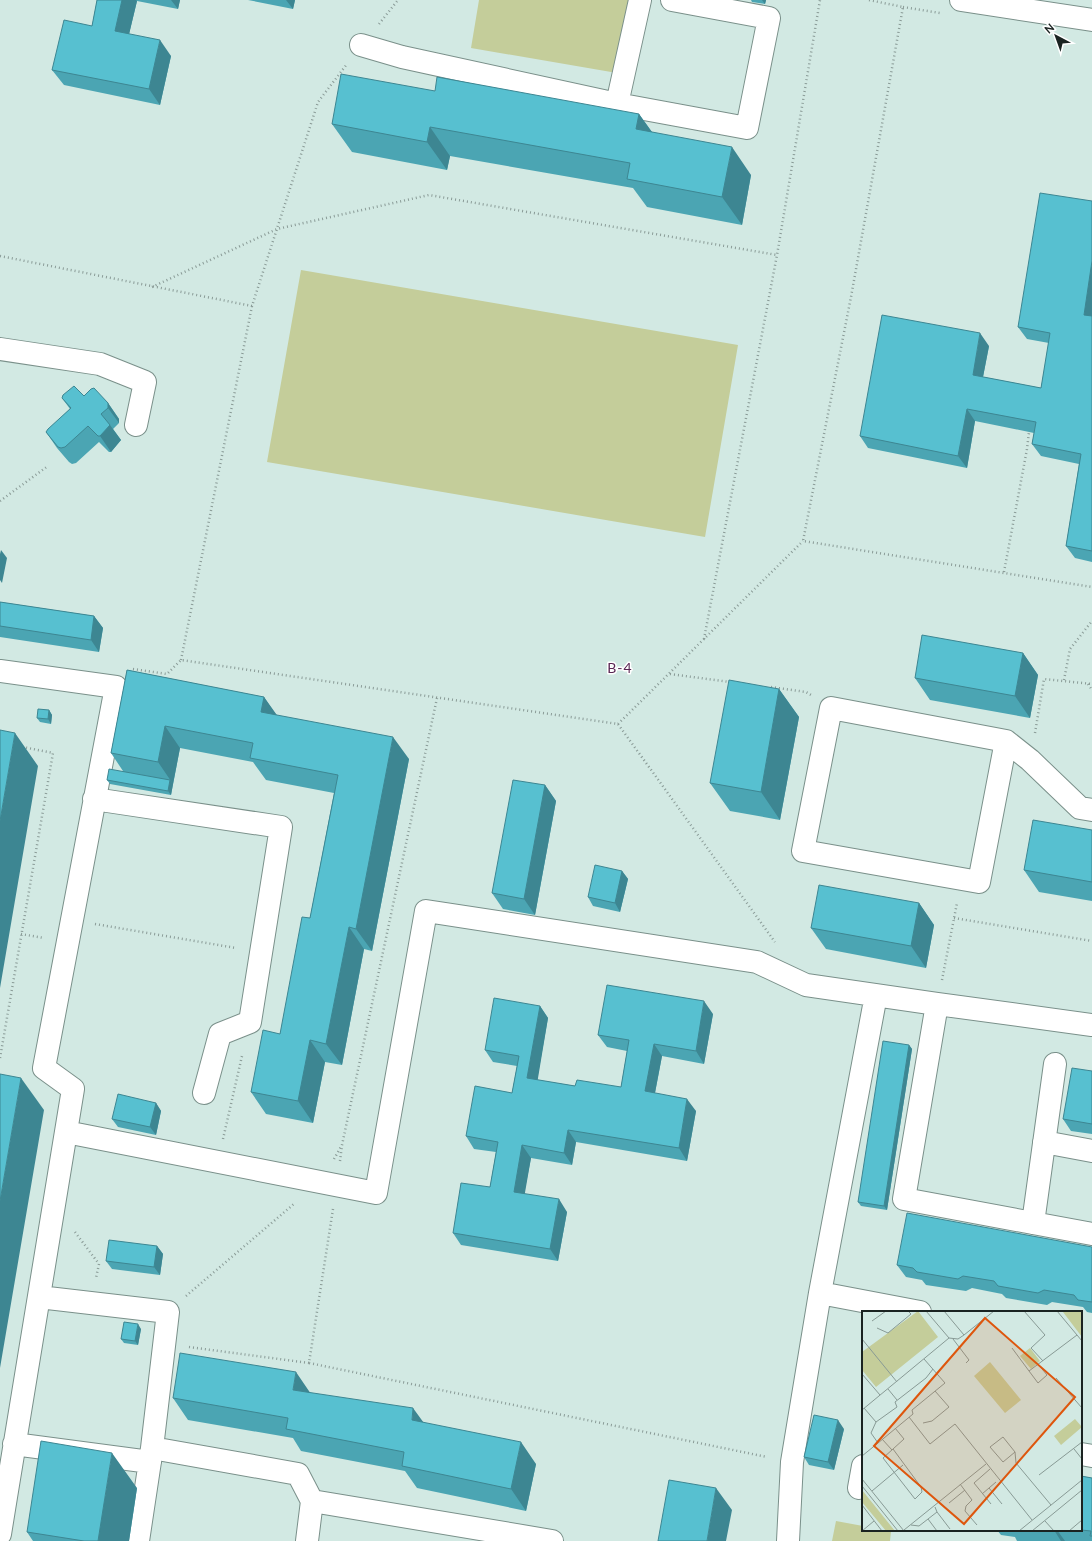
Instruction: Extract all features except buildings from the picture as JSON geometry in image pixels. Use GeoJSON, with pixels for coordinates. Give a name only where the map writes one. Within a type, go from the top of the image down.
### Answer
{"type":"FeatureCollection","features":[{"type":"Feature","properties":{"kind":"lane"},"geometry":{"type":"LineString","coordinates":[[617,104],[640,0]]}},
{"type":"Feature","properties":{"kind":"lane"},"geometry":{"type":"LineString","coordinates":[[361,45],[402,57],[617,104],[747,128],[769,18],[672,0]]}},
{"type":"Feature","properties":{"kind":"lane"},"geometry":{"type":"LineString","coordinates":[[961,0],[1092,20]]}},
{"type":"Feature","properties":{"kind":"lane"},"geometry":{"type":"LineString","coordinates":[[0,349],[100,364],[145,382],[136,424]]}},
{"type":"Feature","properties":{"kind":"lane"},"geometry":{"type":"LineString","coordinates":[[0,671],[116,687],[44,1068],[73,1089],[14,1444],[3,1496],[0,1534]]}},
{"type":"Feature","properties":{"kind":"lane"},"geometry":{"type":"LineString","coordinates":[[1006,741],[979,882],[803,851],[832,708],[1006,741],[1030,760],[1080,808],[1092,810]]}},
{"type":"Feature","properties":{"kind":"lane"},"geometry":{"type":"LineString","coordinates":[[94,799],[281,827],[250,1022],[220,1034],[204,1093]]}},
{"type":"Feature","properties":{"kind":"lane"},"geometry":{"type":"LineString","coordinates":[[66,1132],[376,1193],[426,911],[757,962],[806,985],[1092,1025]]}},
{"type":"Feature","properties":{"kind":"lane"},"geometry":{"type":"LineString","coordinates":[[788,1541],[792,1462],[820,1293],[876,995]]}},
{"type":"Feature","properties":{"kind":"lane"},"geometry":{"type":"LineString","coordinates":[[937,1004],[904,1199],[1092,1234]]}},
{"type":"Feature","properties":{"kind":"lane"},"geometry":{"type":"LineString","coordinates":[[1033,1223],[1056,1064]]}},
{"type":"Feature","properties":{"kind":"lane"},"geometry":{"type":"LineString","coordinates":[[1044,1142],[1092,1151]]}},
{"type":"Feature","properties":{"kind":"lane"},"geometry":{"type":"LineString","coordinates":[[820,1293],[889,1309],[910,1311]]}},
{"type":"Feature","properties":{"kind":"lane"},"geometry":{"type":"LineString","coordinates":[[39,1297],[168,1312],[151,1455],[138,1541]]}},
{"type":"Feature","properties":{"kind":"lane"},"geometry":{"type":"LineString","coordinates":[[14,1444],[151,1455],[298,1474],[312,1501],[307,1541]]}},
{"type":"Feature","properties":{"kind":"lane"},"geometry":{"type":"LineString","coordinates":[[1082,1454],[1092,1456]]}},
{"type":"Feature","properties":{"kind":"lane"},"geometry":{"type":"LineString","coordinates":[[859,1488],[862,1472]]}},
{"type":"Feature","properties":{"kind":"lane"},"geometry":{"type":"LineString","coordinates":[[312,1501],[552,1541]]}},
{"type":"Feature","properties":{"kind":"path"},"geometry":{"type":"LineString","coordinates":[[131,668],[167,674],[181,660],[252,306],[318,102],[361,45],[398,0]]}},
{"type":"Feature","properties":{"kind":"path"},"geometry":{"type":"LineString","coordinates":[[704,639],[776,255],[820,0]]}},
{"type":"Feature","properties":{"kind":"path"},"geometry":{"type":"LineString","coordinates":[[618,724],[802,541],[851,297],[903,7],[869,0]]}},
{"type":"Feature","properties":{"kind":"path"},"geometry":{"type":"LineString","coordinates":[[152,286],[277,229],[429,195],[776,255]]}},
{"type":"Feature","properties":{"kind":"path"},"geometry":{"type":"LineString","coordinates":[[0,256],[252,306]]}},
{"type":"Feature","properties":{"kind":"path"},"geometry":{"type":"LineString","coordinates":[[1004,572],[1029,432]]}},
{"type":"Feature","properties":{"kind":"path"},"geometry":{"type":"LineString","coordinates":[[0,501],[48,466]]}},
{"type":"Feature","properties":{"kind":"path"},"geometry":{"type":"LineString","coordinates":[[802,541],[1092,587]]}},
{"type":"Feature","properties":{"kind":"path"},"geometry":{"type":"LineString","coordinates":[[1064,680],[1070,649],[1092,621]]}},
{"type":"Feature","properties":{"kind":"path"},"geometry":{"type":"LineString","coordinates":[[181,660],[618,724],[779,947]]}},
{"type":"Feature","properties":{"kind":"path"},"geometry":{"type":"LineString","coordinates":[[669,674],[738,683]]}},
{"type":"Feature","properties":{"kind":"path"},"geometry":{"type":"LineString","coordinates":[[1030,760],[1044,679],[1092,684]]}},
{"type":"Feature","properties":{"kind":"path"},"geometry":{"type":"LineString","coordinates":[[1087,684],[1092,690]]}},
{"type":"Feature","properties":{"kind":"path"},"geometry":{"type":"LineString","coordinates":[[768,687],[806,692],[832,708]]}},
{"type":"Feature","properties":{"kind":"path"},"geometry":{"type":"LineString","coordinates":[[309,1363],[328,1184],[342,1145],[437,698]]}},
{"type":"Feature","properties":{"kind":"path"},"geometry":{"type":"LineString","coordinates":[[0,1058],[53,753],[22,747]]}},
{"type":"Feature","properties":{"kind":"path"},"geometry":{"type":"LineString","coordinates":[[937,1004],[963,878]]}},
{"type":"Feature","properties":{"kind":"path"},"geometry":{"type":"LineString","coordinates":[[954,918],[1092,941]]}},
{"type":"Feature","properties":{"kind":"path"},"geometry":{"type":"LineString","coordinates":[[71,920],[261,953]]}},
{"type":"Feature","properties":{"kind":"path"},"geometry":{"type":"LineString","coordinates":[[218,1162],[250,1022]]}},
{"type":"Feature","properties":{"kind":"path"},"geometry":{"type":"LineString","coordinates":[[168,1312],[328,1184],[342,1145]]}},
{"type":"Feature","properties":{"kind":"path"},"geometry":{"type":"LineString","coordinates":[[54,1204],[99,1264],[93,1290],[107,1305]]}},
{"type":"Feature","properties":{"kind":"path"},"geometry":{"type":"LineString","coordinates":[[164,1344],[309,1363],[792,1462]]}},
{"type":"Feature","properties":{"kind":"green space"},"geometry":{"type":"Polygon","coordinates":[[[479,0],[629,0],[617,73],[471,48],[479,0]]]}},
{"type":"Feature","properties":{"kind":"green space"},"geometry":{"type":"Polygon","coordinates":[[[301,270],[738,345],[705,537],[267,462],[301,270]]]}},
{"type":"Feature","properties":{"kind":"green space"},"geometry":{"type":"Polygon","coordinates":[[[836,1521],[862,1526],[862,1531],[891,1531],[890,1541],[832,1541],[836,1521]]]}},
{"type":"Feature","properties":{"kind":"district","name":"В-4"},"geometry":{"type":"Point","coordinates":[620,667]}}]}
